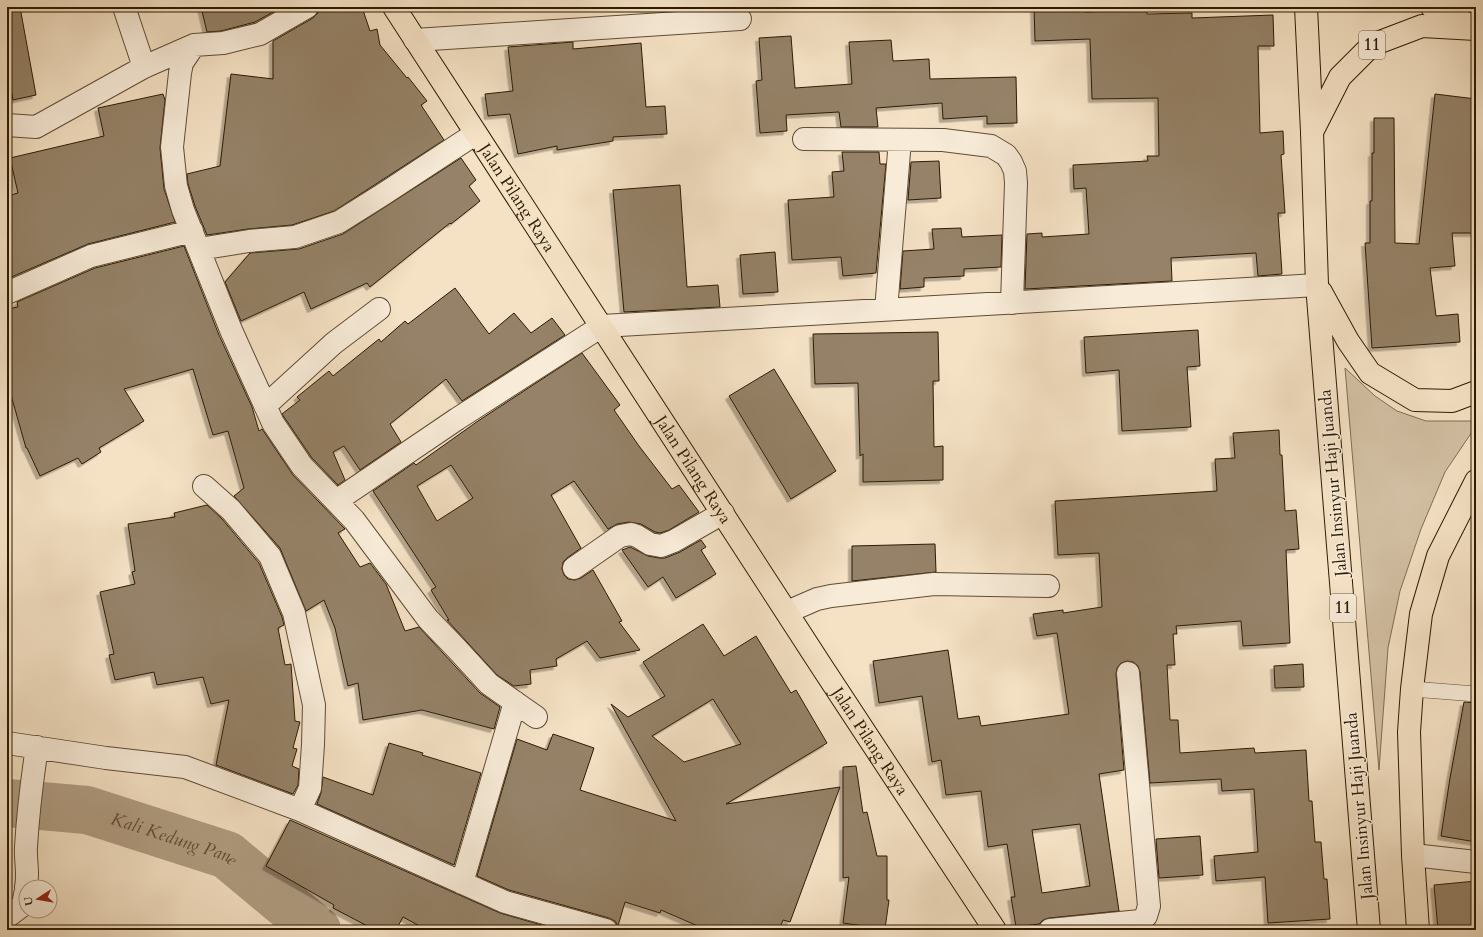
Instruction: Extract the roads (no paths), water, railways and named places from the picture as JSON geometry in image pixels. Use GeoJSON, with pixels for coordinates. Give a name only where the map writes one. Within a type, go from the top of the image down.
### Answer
{"type":"FeatureCollection","features":[{"type":"Feature","properties":{"kind":"main road","name":"Jalan Pilang Raya"},"geometry":{"type":"LineString","coordinates":[[394,7],[786,612],[995,930]]}},
{"type":"Feature","properties":{"kind":"main road","name":"Jalan Insinyur Haji Juanda"},"geometry":{"type":"LineString","coordinates":[[1306,7],[1317,285],[1369,930]]}},
{"type":"Feature","properties":{"kind":"main road"},"geometry":{"type":"LineString","coordinates":[[1432,7],[1476,29]]}},
{"type":"Feature","properties":{"kind":"main road","name":"11"},"geometry":{"type":"LineString","coordinates":[[1312,132],[1340,77],[1372,45],[1422,26],[1476,29]]}},
{"type":"Feature","properties":{"kind":"main road"},"geometry":{"type":"LineString","coordinates":[[1317,285],[1348,341],[1370,373],[1415,400],[1452,401],[1476,392]]}},
{"type":"Feature","properties":{"kind":"main road"},"geometry":{"type":"LineString","coordinates":[[1418,930],[1412,855],[1409,732],[1412,689],[1421,614],[1438,556],[1476,481]]}},
{"type":"Feature","properties":{"kind":"street"},"geometry":{"type":"LineString","coordinates":[[124,7],[144,67]]}},
{"type":"Feature","properties":{"kind":"street"},"geometry":{"type":"LineString","coordinates":[[7,125],[36,127],[144,67],[194,45],[223,43],[260,34],[307,7]]}},
{"type":"Feature","properties":{"kind":"street"},"geometry":{"type":"LineString","coordinates":[[416,40],[740,19]]}},
{"type":"Feature","properties":{"kind":"street"},"geometry":{"type":"LineString","coordinates":[[194,45],[182,63],[180,73],[172,147],[176,186],[183,210],[231,330],[273,423],[302,466],[354,520],[428,619],[489,684],[536,717]]}},
{"type":"Feature","properties":{"kind":"street"},"geometry":{"type":"LineString","coordinates":[[8,288],[91,256],[195,240],[250,241],[295,237],[339,222],[382,196],[475,134]]}},
{"type":"Feature","properties":{"kind":"street"},"geometry":{"type":"LineString","coordinates":[[804,140],[943,140],[991,146],[1006,155],[1015,171],[1016,182],[1012,303]]}},
{"type":"Feature","properties":{"kind":"street"},"geometry":{"type":"LineString","coordinates":[[886,310],[900,140]]}},
{"type":"Feature","properties":{"kind":"street"},"geometry":{"type":"LineString","coordinates":[[336,501],[457,419],[602,326],[1317,285]]}},
{"type":"Feature","properties":{"kind":"street"},"geometry":{"type":"LineString","coordinates":[[265,406],[334,343],[380,309]]}},
{"type":"Feature","properties":{"kind":"street"},"geometry":{"type":"LineString","coordinates":[[204,486],[231,510],[270,556],[294,613],[314,705],[310,788],[300,810]]}},
{"type":"Feature","properties":{"kind":"street"},"geometry":{"type":"LineString","coordinates":[[574,568],[620,536],[631,534],[650,544],[662,546],[674,541],[723,513]]}},
{"type":"Feature","properties":{"kind":"street"},"geometry":{"type":"LineString","coordinates":[[786,612],[817,599],[831,596],[934,584],[1048,586]]}},
{"type":"Feature","properties":{"kind":"street"},"geometry":{"type":"LineString","coordinates":[[1050,930],[1140,921],[1146,916],[1149,906],[1128,673]]}},
{"type":"Feature","properties":{"kind":"street"},"geometry":{"type":"LineString","coordinates":[[462,883],[515,702]]}},
{"type":"Feature","properties":{"kind":"street"},"geometry":{"type":"LineString","coordinates":[[7,743],[106,758],[186,767],[300,810],[505,902],[606,930]]}},
{"type":"Feature","properties":{"kind":"street"},"geometry":{"type":"LineString","coordinates":[[28,879],[26,849],[31,789],[37,747]]}},
{"type":"Feature","properties":{"kind":"street"},"geometry":{"type":"LineString","coordinates":[[1412,855],[1476,862]]}},
{"type":"Feature","properties":{"kind":"street"},"geometry":{"type":"LineString","coordinates":[[7,917],[18,909]]}},
{"type":"Feature","properties":{"kind":"lane"},"geometry":{"type":"LineString","coordinates":[[1412,689],[1476,694]]}},
{"type":"Feature","properties":{"kind":"waterway","name":"Kali Kedung Pane"},"geometry":{"type":"LineString","coordinates":[[7,803],[87,810],[227,855],[317,930]]}}]}
